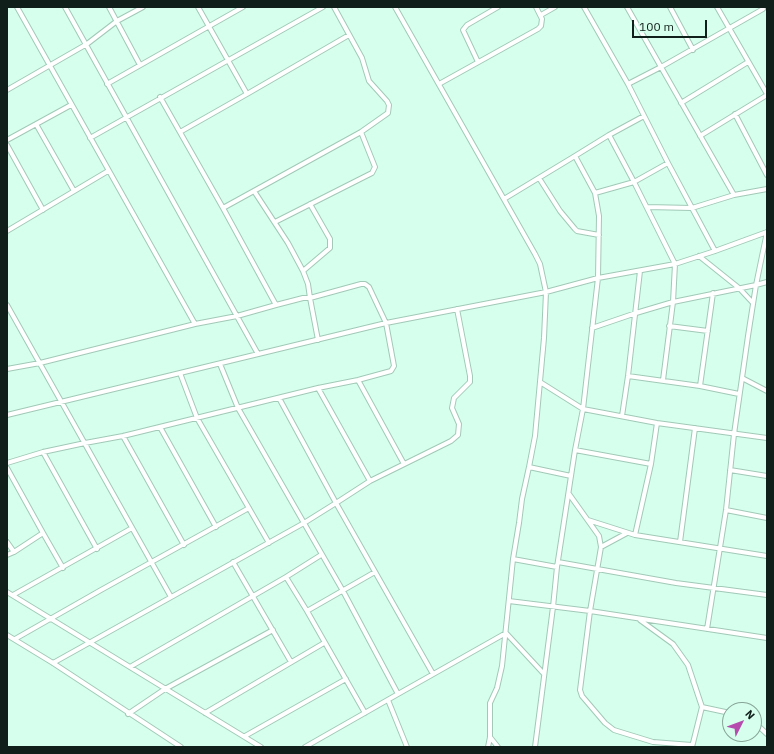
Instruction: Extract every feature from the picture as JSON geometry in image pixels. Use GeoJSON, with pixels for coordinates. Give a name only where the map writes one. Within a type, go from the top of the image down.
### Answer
{"type":"FeatureCollection","features":[{"type":"Feature","properties":{"kind":"street"},"geometry":{"type":"LineString","coordinates":[[17,7],[195,324]]}},
{"type":"Feature","properties":{"kind":"street"},"geometry":{"type":"LineString","coordinates":[[65,7],[87,44],[107,84],[258,354]]}},
{"type":"Feature","properties":{"kind":"street"},"geometry":{"type":"LineString","coordinates":[[109,7],[140,65]]}},
{"type":"Feature","properties":{"kind":"street"},"geometry":{"type":"LineString","coordinates":[[7,90],[87,44],[117,21],[143,7]]}},
{"type":"Feature","properties":{"kind":"street"},"geometry":{"type":"LineString","coordinates":[[198,7],[247,94]]}},
{"type":"Feature","properties":{"kind":"street"},"geometry":{"type":"LineString","coordinates":[[107,84],[243,7]]}},
{"type":"Feature","properties":{"kind":"street"},"geometry":{"type":"LineString","coordinates":[[90,138],[160,97],[323,7]]}},
{"type":"Feature","properties":{"kind":"street"},"geometry":{"type":"LineString","coordinates":[[223,208],[361,132],[388,113],[389,105],[384,96],[369,81],[362,58],[334,7]]}},
{"type":"Feature","properties":{"kind":"street"},"geometry":{"type":"LineString","coordinates":[[395,7],[540,264],[546,292],[535,436],[522,499],[513,559],[502,666],[497,688],[490,703],[490,736],[488,747]]}},
{"type":"Feature","properties":{"kind":"street"},"geometry":{"type":"LineString","coordinates":[[478,62],[463,30],[467,25],[498,7]]}},
{"type":"Feature","properties":{"kind":"street"},"geometry":{"type":"LineString","coordinates":[[439,84],[538,29],[542,23],[541,15],[536,7]]}},
{"type":"Feature","properties":{"kind":"street"},"geometry":{"type":"LineString","coordinates":[[541,15],[555,7]]}},
{"type":"Feature","properties":{"kind":"street"},"geometry":{"type":"LineString","coordinates":[[584,7],[628,84],[715,251]]}},
{"type":"Feature","properties":{"kind":"street"},"geometry":{"type":"LineString","coordinates":[[627,7],[734,195]]}},
{"type":"Feature","properties":{"kind":"street"},"geometry":{"type":"LineString","coordinates":[[700,136],[767,94],[717,7]]}},
{"type":"Feature","properties":{"kind":"street"},"geometry":{"type":"LineString","coordinates":[[672,8],[693,50]]}},
{"type":"Feature","properties":{"kind":"street"},"geometry":{"type":"LineString","coordinates":[[628,84],[693,50],[764,8]]}},
{"type":"Feature","properties":{"kind":"street"},"geometry":{"type":"LineString","coordinates":[[180,132],[349,35]]}},
{"type":"Feature","properties":{"kind":"street"},"geometry":{"type":"LineString","coordinates":[[681,103],[748,62]]}},
{"type":"Feature","properties":{"kind":"street"},"geometry":{"type":"LineString","coordinates":[[160,97],[276,305]]}},
{"type":"Feature","properties":{"kind":"street"},"geometry":{"type":"LineString","coordinates":[[7,140],[71,105]]}},
{"type":"Feature","properties":{"kind":"street"},"geometry":{"type":"LineString","coordinates":[[735,114],[767,175]]}},
{"type":"Feature","properties":{"kind":"street"},"geometry":{"type":"LineString","coordinates":[[504,199],[609,135],[644,116]]}},
{"type":"Feature","properties":{"kind":"street"},"geometry":{"type":"LineString","coordinates":[[36,124],[74,191]]}},
{"type":"Feature","properties":{"kind":"street"},"geometry":{"type":"LineString","coordinates":[[275,222],[372,173],[375,167],[361,132]]}},
{"type":"Feature","properties":{"kind":"street"},"geometry":{"type":"LineString","coordinates":[[609,135],[675,264],[673,302],[663,380]]}},
{"type":"Feature","properties":{"kind":"street"},"geometry":{"type":"LineString","coordinates":[[7,145],[43,210]]}},
{"type":"Feature","properties":{"kind":"street"},"geometry":{"type":"LineString","coordinates":[[535,747],[554,606],[557,567],[575,450],[583,409],[598,278],[599,216],[595,193],[575,156]]}},
{"type":"Feature","properties":{"kind":"street"},"geometry":{"type":"LineString","coordinates":[[595,193],[634,182],[668,163]]}},
{"type":"Feature","properties":{"kind":"street"},"geometry":{"type":"LineString","coordinates":[[7,229],[43,210],[108,171]]}},
{"type":"Feature","properties":{"kind":"street"},"geometry":{"type":"LineString","coordinates":[[539,178],[560,211],[577,231],[598,235]]}},
{"type":"Feature","properties":{"kind":"street"},"geometry":{"type":"LineString","coordinates":[[647,207],[692,208],[734,195],[767,188]]}},
{"type":"Feature","properties":{"kind":"street"},"geometry":{"type":"LineString","coordinates":[[254,191],[275,222],[303,271],[308,284],[318,340]]}},
{"type":"Feature","properties":{"kind":"street"},"geometry":{"type":"LineString","coordinates":[[303,271],[330,248],[330,239],[310,204]]}},
{"type":"Feature","properties":{"kind":"street"},"geometry":{"type":"LineString","coordinates":[[7,415],[386,323],[546,292],[598,278],[675,264],[767,232]]}},
{"type":"Feature","properties":{"kind":"street"},"geometry":{"type":"LineString","coordinates":[[707,629],[726,510],[734,434],[753,303],[767,232]]}},
{"type":"Feature","properties":{"kind":"street"},"geometry":{"type":"LineString","coordinates":[[699,256],[739,288],[753,303]]}},
{"type":"Feature","properties":{"kind":"street"},"geometry":{"type":"LineString","coordinates":[[622,416],[636,313],[640,271]]}},
{"type":"Feature","properties":{"kind":"street"},"geometry":{"type":"LineString","coordinates":[[592,328],[673,302],[767,282]]}},
{"type":"Feature","properties":{"kind":"street"},"geometry":{"type":"LineString","coordinates":[[7,369],[40,363],[195,324],[237,316],[303,298],[310,298],[365,284],[369,287],[386,323],[394,366],[392,371],[358,380],[318,388],[123,436],[43,452],[7,463]]}},
{"type":"Feature","properties":{"kind":"street"},"geometry":{"type":"LineString","coordinates":[[700,386],[713,293]]}},
{"type":"Feature","properties":{"kind":"street"},"geometry":{"type":"LineString","coordinates":[[7,304],[171,597]]}},
{"type":"Feature","properties":{"kind":"street"},"geometry":{"type":"LineString","coordinates":[[53,663],[304,523],[370,481],[451,441],[458,435],[459,424],[452,408],[454,398],[470,382],[470,376],[457,309]]}},
{"type":"Feature","properties":{"kind":"street"},"geometry":{"type":"LineString","coordinates":[[669,326],[708,331]]}},
{"type":"Feature","properties":{"kind":"street"},"geometry":{"type":"LineString","coordinates":[[220,364],[238,408],[322,555],[398,694]]}},
{"type":"Feature","properties":{"kind":"street"},"geometry":{"type":"LineString","coordinates":[[180,373],[197,418],[269,543]]}},
{"type":"Feature","properties":{"kind":"street"},"geometry":{"type":"LineString","coordinates":[[628,376],[663,380],[740,394]]}},
{"type":"Feature","properties":{"kind":"street"},"geometry":{"type":"LineString","coordinates":[[742,378],[767,391]]}},
{"type":"Feature","properties":{"kind":"street"},"geometry":{"type":"LineString","coordinates":[[358,380],[404,464]]}},
{"type":"Feature","properties":{"kind":"street"},"geometry":{"type":"LineString","coordinates":[[540,382],[583,409],[657,423],[767,438]]}},
{"type":"Feature","properties":{"kind":"street"},"geometry":{"type":"LineString","coordinates":[[318,388],[370,481]]}},
{"type":"Feature","properties":{"kind":"street"},"geometry":{"type":"LineString","coordinates":[[279,398],[336,503],[433,674]]}},
{"type":"Feature","properties":{"kind":"street"},"geometry":{"type":"LineString","coordinates":[[635,535],[651,464],[657,423]]}},
{"type":"Feature","properties":{"kind":"street"},"geometry":{"type":"LineString","coordinates":[[160,427],[216,527]]}},
{"type":"Feature","properties":{"kind":"street"},"geometry":{"type":"LineString","coordinates":[[680,542],[695,428]]}},
{"type":"Feature","properties":{"kind":"street"},"geometry":{"type":"LineString","coordinates":[[123,436],[184,545]]}},
{"type":"Feature","properties":{"kind":"street"},"geometry":{"type":"LineString","coordinates":[[575,450],[651,464]]}},
{"type":"Feature","properties":{"kind":"street"},"geometry":{"type":"LineString","coordinates":[[43,452],[97,549]]}},
{"type":"Feature","properties":{"kind":"street"},"geometry":{"type":"LineString","coordinates":[[529,467],[571,476]]}},
{"type":"Feature","properties":{"kind":"street"},"geometry":{"type":"LineString","coordinates":[[7,468],[63,568]]}},
{"type":"Feature","properties":{"kind":"street"},"geometry":{"type":"LineString","coordinates":[[730,470],[767,476]]}},
{"type":"Feature","properties":{"kind":"street"},"geometry":{"type":"LineString","coordinates":[[569,493],[600,536],[601,547],[590,611],[580,690],[582,696],[605,723],[614,730],[653,742],[692,746],[702,706],[688,665],[672,644],[638,618]]}},
{"type":"Feature","properties":{"kind":"street"},"geometry":{"type":"LineString","coordinates":[[15,639],[50,618],[249,508]]}},
{"type":"Feature","properties":{"kind":"street"},"geometry":{"type":"LineString","coordinates":[[726,510],[767,518]]}},
{"type":"Feature","properties":{"kind":"street"},"geometry":{"type":"LineString","coordinates":[[588,520],[635,535],[767,556]]}},
{"type":"Feature","properties":{"kind":"street"},"geometry":{"type":"LineString","coordinates":[[13,595],[132,528]]}},
{"type":"Feature","properties":{"kind":"street"},"geometry":{"type":"LineString","coordinates":[[7,555],[43,533]]}},
{"type":"Feature","properties":{"kind":"street"},"geometry":{"type":"LineString","coordinates":[[601,547],[627,533]]}},
{"type":"Feature","properties":{"kind":"street"},"geometry":{"type":"LineString","coordinates":[[7,542],[14,552]]}},
{"type":"Feature","properties":{"kind":"street"},"geometry":{"type":"LineString","coordinates":[[130,667],[322,555]]}},
{"type":"Feature","properties":{"kind":"street"},"geometry":{"type":"LineString","coordinates":[[513,559],[557,567]]}},
{"type":"Feature","properties":{"kind":"street"},"geometry":{"type":"LineString","coordinates":[[234,562],[291,662]]}},
{"type":"Feature","properties":{"kind":"street"},"geometry":{"type":"LineString","coordinates":[[558,562],[676,583],[767,595]]}},
{"type":"Feature","properties":{"kind":"street"},"geometry":{"type":"LineString","coordinates":[[307,611],[375,572]]}},
{"type":"Feature","properties":{"kind":"street"},"geometry":{"type":"LineString","coordinates":[[286,577],[365,713]]}},
{"type":"Feature","properties":{"kind":"street"},"geometry":{"type":"LineString","coordinates":[[7,592],[261,747]]}},
{"type":"Feature","properties":{"kind":"street"},"geometry":{"type":"LineString","coordinates":[[508,601],[590,611],[767,638]]}},
{"type":"Feature","properties":{"kind":"street"},"geometry":{"type":"LineString","coordinates":[[128,714],[165,689],[273,630]]}},
{"type":"Feature","properties":{"kind":"street"},"geometry":{"type":"LineString","coordinates":[[305,747],[506,633]]}},
{"type":"Feature","properties":{"kind":"street"},"geometry":{"type":"LineString","coordinates":[[506,633],[544,674]]}},
{"type":"Feature","properties":{"kind":"street"},"geometry":{"type":"LineString","coordinates":[[7,635],[53,663],[128,714],[181,747]]}},
{"type":"Feature","properties":{"kind":"street"},"geometry":{"type":"LineString","coordinates":[[206,713],[324,643]]}},
{"type":"Feature","properties":{"kind":"street"},"geometry":{"type":"LineString","coordinates":[[245,736],[346,679]]}},
{"type":"Feature","properties":{"kind":"street"},"geometry":{"type":"LineString","coordinates":[[388,700],[408,747]]}},
{"type":"Feature","properties":{"kind":"street"},"geometry":{"type":"LineString","coordinates":[[702,706],[722,711]]}},
{"type":"Feature","properties":{"kind":"street"},"geometry":{"type":"LineString","coordinates":[[490,736],[498,747]]}},
{"type":"Feature","properties":{"kind":"street"},"geometry":{"type":"LineString","coordinates":[[652,747],[653,742]]}}]}
